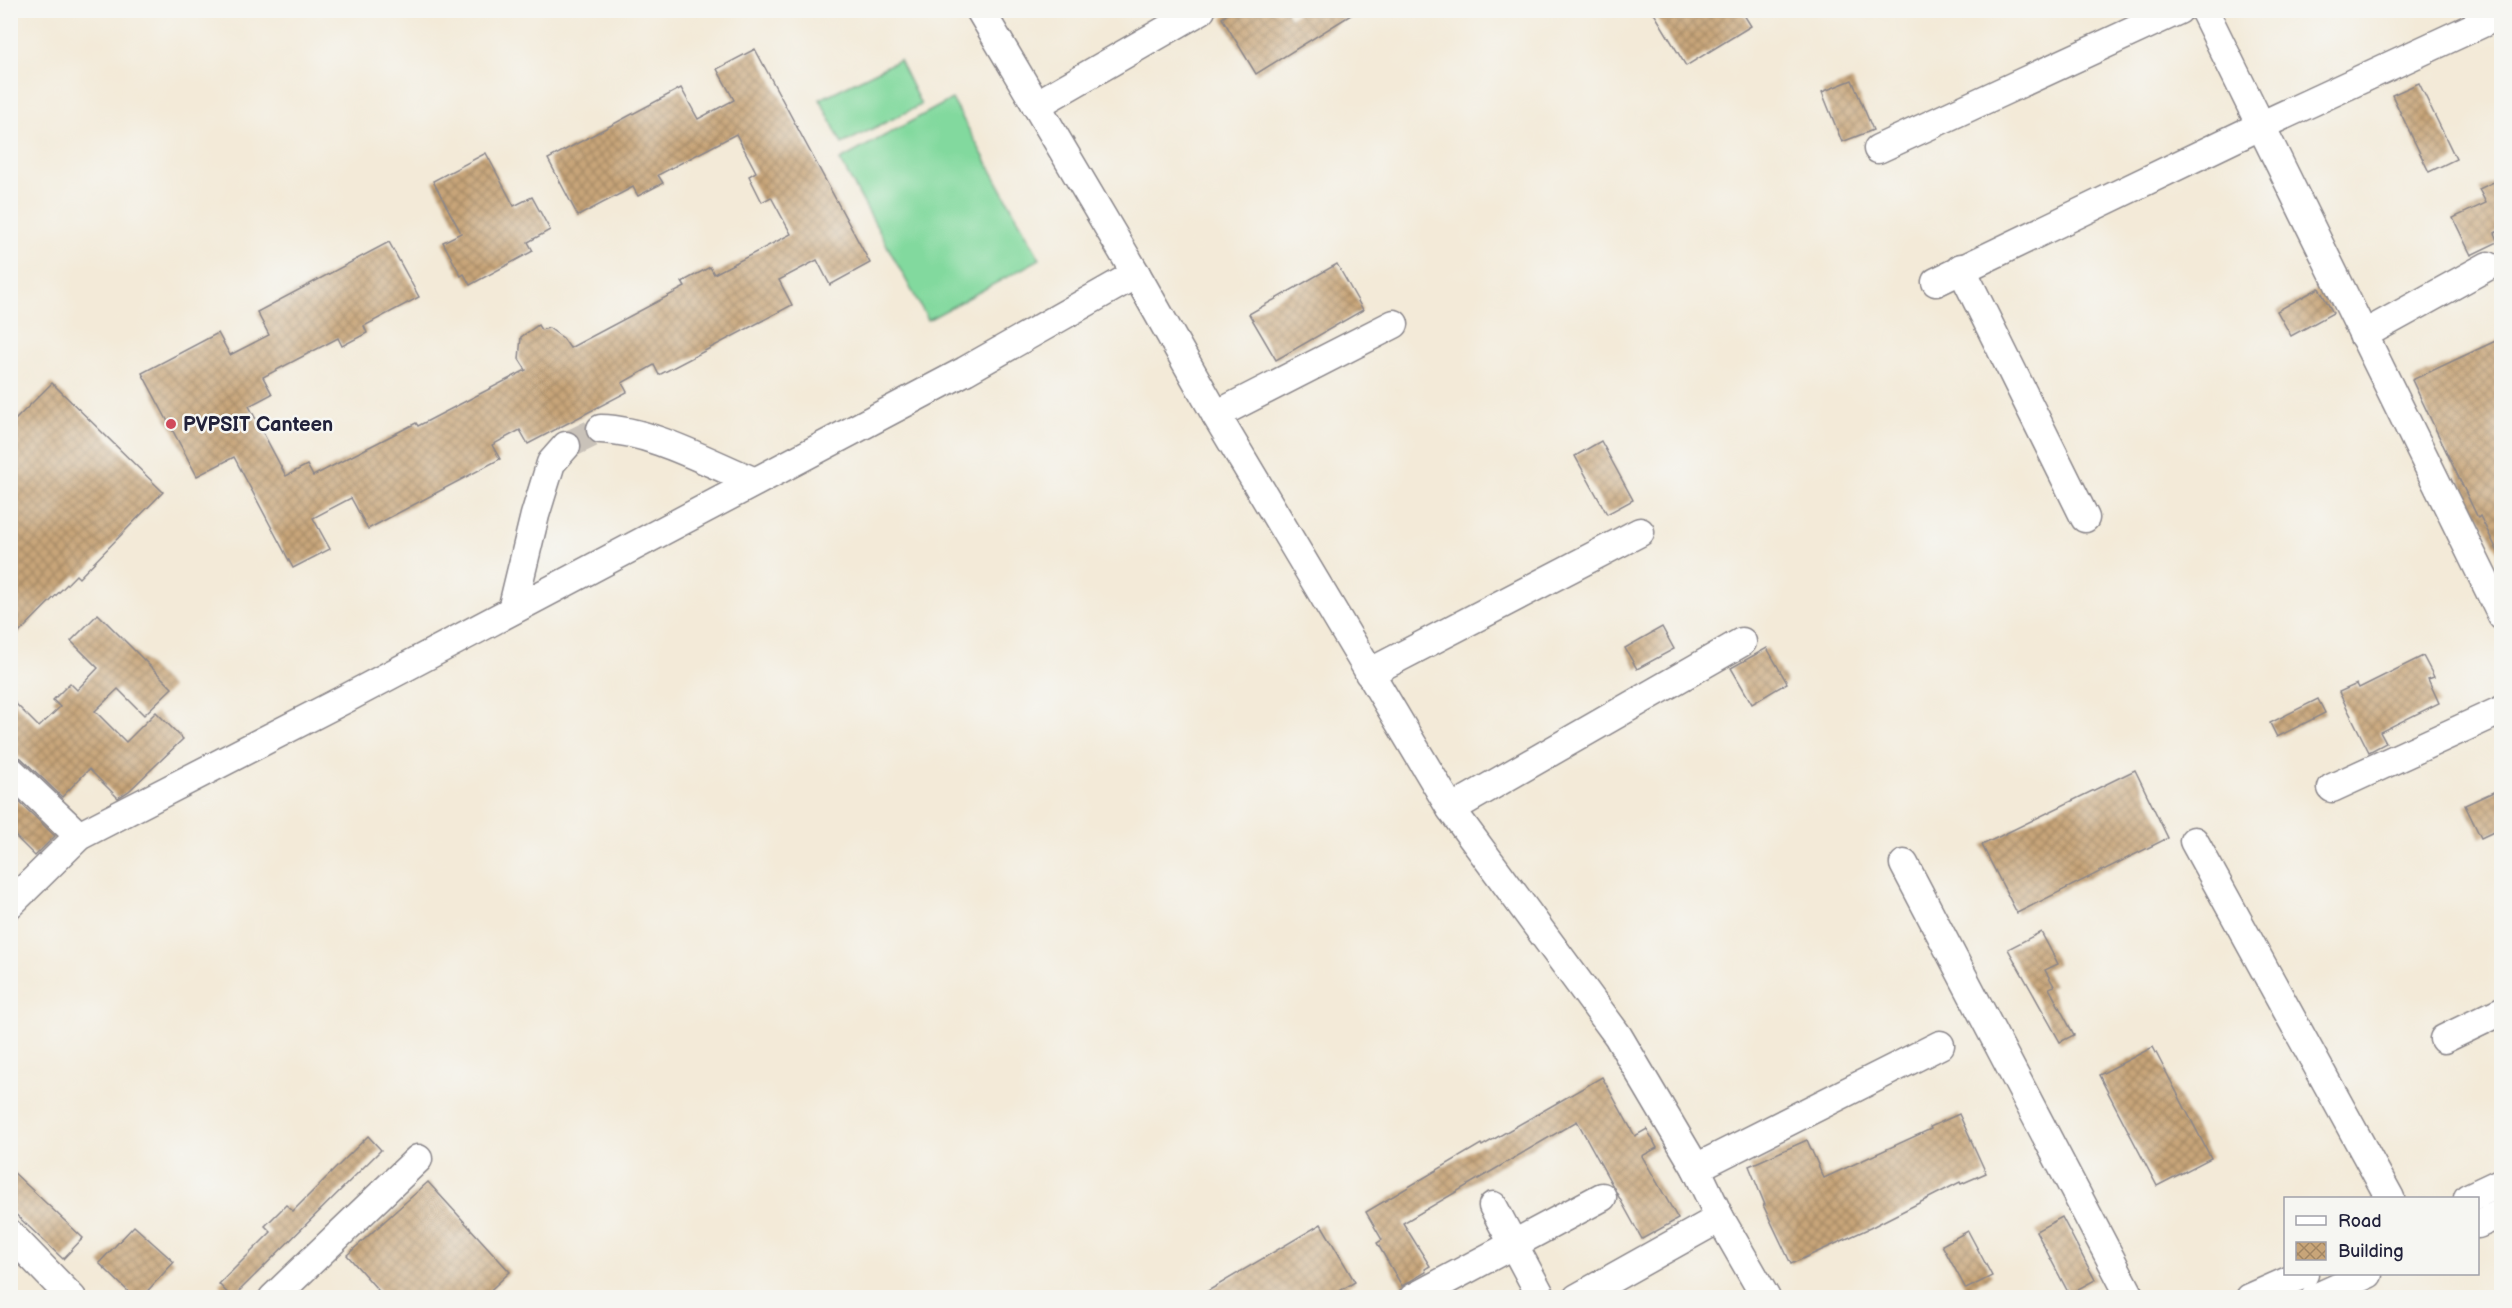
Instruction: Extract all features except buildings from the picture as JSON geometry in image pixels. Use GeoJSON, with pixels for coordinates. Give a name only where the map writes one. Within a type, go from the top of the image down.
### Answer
{"type":"FeatureCollection","features":[{"type":"Feature","properties":{"kind":"street"},"geometry":{"type":"LineString","coordinates":[[980,10],[1136,274],[1216,415],[1451,809],[1618,1036],[1696,1168],[1720,1218],[1766,1298]]}},
{"type":"Feature","properties":{"kind":"street"},"geometry":{"type":"LineString","coordinates":[[1036,105],[1201,10]]}},
{"type":"Feature","properties":{"kind":"street"},"geometry":{"type":"LineString","coordinates":[[1878,149],[2179,10]]}},
{"type":"Feature","properties":{"kind":"street"},"geometry":{"type":"LineString","coordinates":[[2204,10],[2502,616]]}},
{"type":"Feature","properties":{"kind":"street"},"geometry":{"type":"LineString","coordinates":[[1936,282],[2260,126],[2502,14]]}},
{"type":"Feature","properties":{"kind":"street"},"geometry":{"type":"LineString","coordinates":[[2363,335],[2488,266]]}},
{"type":"Feature","properties":{"kind":"street"},"geometry":{"type":"LineString","coordinates":[[1961,268],[2085,518]]}},
{"type":"Feature","properties":{"kind":"street"},"geometry":{"type":"LineString","coordinates":[[10,904],[80,836],[965,371],[1136,274]]}},
{"type":"Feature","properties":{"kind":"street"},"geometry":{"type":"LineString","coordinates":[[1216,415],[1394,324]]}},
{"type":"Feature","properties":{"kind":"street"},"geometry":{"type":"LineString","coordinates":[[601,429],[619,429],[640,434],[753,481]]}},
{"type":"Feature","properties":{"kind":"street"},"geometry":{"type":"LineString","coordinates":[[512,610],[535,515],[551,463],[566,446]]}},
{"type":"Feature","properties":{"kind":"street"},"geometry":{"type":"LineString","coordinates":[[1370,673],[1640,532]]}},
{"type":"Feature","properties":{"kind":"street"},"geometry":{"type":"LineString","coordinates":[[1451,809],[1743,642]]}},
{"type":"Feature","properties":{"kind":"street"},"geometry":{"type":"LineString","coordinates":[[2332,788],[2502,710]]}},
{"type":"Feature","properties":{"kind":"street"},"geometry":{"type":"LineString","coordinates":[[10,770],[80,836]]}},
{"type":"Feature","properties":{"kind":"street"},"geometry":{"type":"LineString","coordinates":[[2194,841],[2389,1197]]}},
{"type":"Feature","properties":{"kind":"street"},"geometry":{"type":"LineString","coordinates":[[1904,864],[2130,1298]]}},
{"type":"Feature","properties":{"kind":"street"},"geometry":{"type":"LineString","coordinates":[[2444,1039],[2502,1011]]}},
{"type":"Feature","properties":{"kind":"street"},"geometry":{"type":"LineString","coordinates":[[1696,1168],[1940,1045]]}},
{"type":"Feature","properties":{"kind":"street"},"geometry":{"type":"LineString","coordinates":[[273,1298],[418,1159]]}},
{"type":"Feature","properties":{"kind":"street"},"geometry":{"type":"LineString","coordinates":[[2470,1197],[2502,1182]]}},
{"type":"Feature","properties":{"kind":"street"},"geometry":{"type":"LineString","coordinates":[[1413,1298],[1602,1197]]}},
{"type":"Feature","properties":{"kind":"street"},"geometry":{"type":"LineString","coordinates":[[1493,1206],[1542,1298]]}},
{"type":"Feature","properties":{"kind":"street"},"geometry":{"type":"LineString","coordinates":[[2479,1224],[2502,1213]]}},
{"type":"Feature","properties":{"kind":"street"},"geometry":{"type":"LineString","coordinates":[[1578,1298],[1720,1218]]}},
{"type":"Feature","properties":{"kind":"street"},"geometry":{"type":"LineString","coordinates":[[10,1234],[72,1298]]}},
{"type":"Feature","properties":{"kind":"street"},"geometry":{"type":"LineString","coordinates":[[2250,1298],[2302,1275]]}},
{"type":"Feature","properties":{"kind":"street"},"geometry":{"type":"LineString","coordinates":[[2315,1298],[2366,1275]]}},
{"type":"Feature","properties":{"kind":"green space"},"geometry":{"type":"Polygon","coordinates":[[[899,60],[921,105],[842,144],[820,99],[899,60]]]}},
{"type":"Feature","properties":{"kind":"green space"},"geometry":{"type":"Polygon","coordinates":[[[952,99],[1040,259],[928,320],[840,160],[952,99]]]}},
{"type":"Feature","properties":{"kind":"tunnel"},"geometry":{"type":"LineString","coordinates":[[566,446],[601,429]]}},
{"type":"Feature","properties":{"kind":"place","name":"PVPSIT Canteen"},"geometry":{"type":"Point","coordinates":[171,424]}}]}
